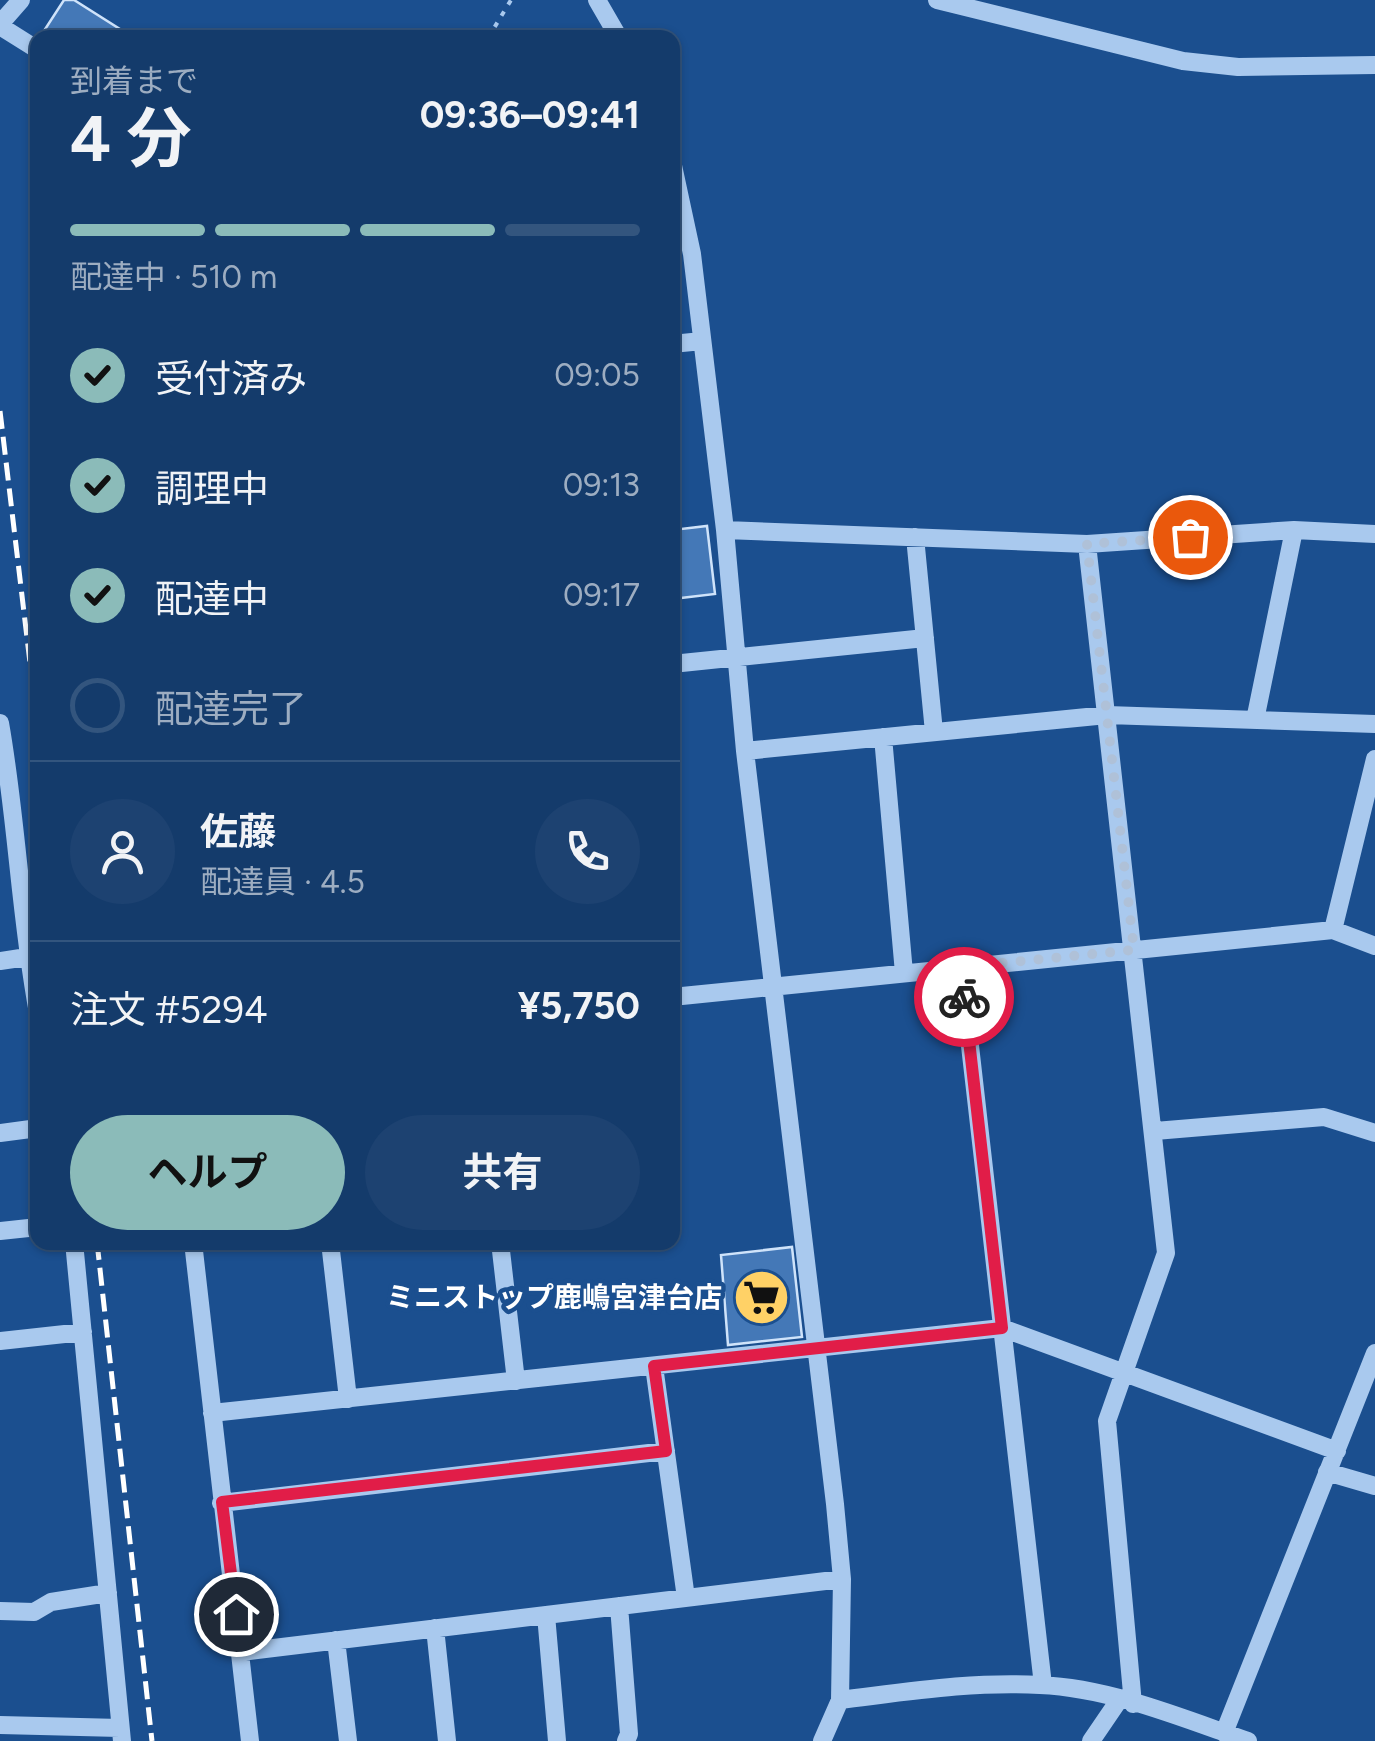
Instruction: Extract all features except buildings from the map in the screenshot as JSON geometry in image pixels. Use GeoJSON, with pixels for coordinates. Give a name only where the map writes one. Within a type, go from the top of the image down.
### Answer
{"type":"FeatureCollection","features":[{"type":"Feature","properties":{"kind":"street"},"geometry":{"type":"LineString","coordinates":[[21,0],[0,26],[30,45]]}},
{"type":"Feature","properties":{"kind":"street"},"geometry":{"type":"LineString","coordinates":[[596,0],[614,30]]}},
{"type":"Feature","properties":{"kind":"street"},"geometry":{"type":"LineString","coordinates":[[937,0],[1183,61],[1238,67],[1375,65]]}},
{"type":"Feature","properties":{"kind":"street"},"geometry":{"type":"LineString","coordinates":[[680,198],[692,254],[725,530],[744,750],[842,1579],[840,1700],[822,1741]]}},
{"type":"Feature","properties":{"kind":"street"},"geometry":{"type":"LineString","coordinates":[[680,343],[702,341]]}},
{"type":"Feature","properties":{"kind":"street"},"geometry":{"type":"LineString","coordinates":[[725,530],[1087,544],[1294,530],[1375,534]]}},
{"type":"Feature","properties":{"kind":"street"},"geometry":{"type":"LineString","coordinates":[[1255,720],[1294,530]]}},
{"type":"Feature","properties":{"kind":"street"},"geometry":{"type":"LineString","coordinates":[[916,537],[934,732]]}},
{"type":"Feature","properties":{"kind":"street"},"geometry":{"type":"LineString","coordinates":[[1087,544],[1166,1253],[1107,1421],[1126,1702],[1092,1741]]}},
{"type":"Feature","properties":{"kind":"street"},"geometry":{"type":"LineString","coordinates":[[680,663],[925,638]]}},
{"type":"Feature","properties":{"kind":"street"},"geometry":{"type":"LineString","coordinates":[[744,750],[1107,715],[1375,724]]}},
{"type":"Feature","properties":{"kind":"street"},"geometry":{"type":"LineString","coordinates":[[0,722],[30,972]]}},
{"type":"Feature","properties":{"kind":"street"},"geometry":{"type":"LineString","coordinates":[[884,736],[904,973]]}},
{"type":"Feature","properties":{"kind":"street"},"geometry":{"type":"LineString","coordinates":[[1333,930],[1375,760]]}},
{"type":"Feature","properties":{"kind":"street"},"geometry":{"type":"LineString","coordinates":[[1355,841],[1375,845]]}},
{"type":"Feature","properties":{"kind":"street"},"geometry":{"type":"LineString","coordinates":[[680,996],[1333,930],[1375,946]]}},
{"type":"Feature","properties":{"kind":"street"},"geometry":{"type":"LineString","coordinates":[[0,960],[27,957]]}},
{"type":"Feature","properties":{"kind":"street"},"geometry":{"type":"LineString","coordinates":[[961,967],[1043,1684]]}},
{"type":"Feature","properties":{"kind":"street"},"geometry":{"type":"LineString","coordinates":[[1155,1131],[1324,1116],[1375,1133]]}},
{"type":"Feature","properties":{"kind":"street"},"geometry":{"type":"LineString","coordinates":[[0,1133],[30,1129]]}},
{"type":"Feature","properties":{"kind":"street"},"geometry":{"type":"LineString","coordinates":[[0,1231],[30,1228]]}},
{"type":"Feature","properties":{"kind":"street"},"geometry":{"type":"LineString","coordinates":[[0,1725],[121,1734],[75,1250]]}},
{"type":"Feature","properties":{"kind":"street"},"geometry":{"type":"LineString","coordinates":[[194,1250],[250,1741]]}},
{"type":"Feature","properties":{"kind":"street"},"geometry":{"type":"LineString","coordinates":[[331,1250],[348,1399]]}},
{"type":"Feature","properties":{"kind":"street"},"geometry":{"type":"LineString","coordinates":[[501,1250],[516,1381]]}},
{"type":"Feature","properties":{"kind":"street"},"geometry":{"type":"LineString","coordinates":[[212,1413],[1002,1328],[1337,1451]]}},
{"type":"Feature","properties":{"kind":"street"},"geometry":{"type":"LineString","coordinates":[[0,1341],[83,1332]]}},
{"type":"Feature","properties":{"kind":"street"},"geometry":{"type":"LineString","coordinates":[[1224,1732],[1375,1353]]}},
{"type":"Feature","properties":{"kind":"street"},"geometry":{"type":"LineString","coordinates":[[654,1366],[686,1598]]}},
{"type":"Feature","properties":{"kind":"street"},"geometry":{"type":"LineString","coordinates":[[222,1502],[666,1451]]}},
{"type":"Feature","properties":{"kind":"street"},"geometry":{"type":"LineString","coordinates":[[1327,1472],[1375,1486]]}},
{"type":"Feature","properties":{"kind":"street"},"geometry":{"type":"LineString","coordinates":[[241,1652],[842,1579]]}},
{"type":"Feature","properties":{"kind":"street"},"geometry":{"type":"LineString","coordinates":[[0,1611],[34,1612],[50,1602],[108,1592]]}},
{"type":"Feature","properties":{"kind":"street"},"geometry":{"type":"LineString","coordinates":[[620,1606],[629,1734],[626,1741]]}},
{"type":"Feature","properties":{"kind":"street"},"geometry":{"type":"LineString","coordinates":[[546,1615],[558,1741]]}},
{"type":"Feature","properties":{"kind":"street"},"geometry":{"type":"LineString","coordinates":[[434,1628],[447,1741]]}},
{"type":"Feature","properties":{"kind":"street"},"geometry":{"type":"LineString","coordinates":[[336,1640],[348,1741]]}},
{"type":"Feature","properties":{"kind":"street"},"geometry":{"type":"LineString","coordinates":[[840,1700],[974,1684],[1043,1684],[1126,1702],[1248,1741]]}},
{"type":"Feature","properties":{"kind":"path"},"geometry":{"type":"LineString","coordinates":[[493,30],[511,0]]}},
{"type":"Feature","properties":{"kind":"railway"},"geometry":{"type":"LineString","coordinates":[[0,411],[30,663]]}},
{"type":"Feature","properties":{"kind":"railway"},"geometry":{"type":"LineString","coordinates":[[98,1250],[152,1741]]}},
{"type":"Feature","properties":{"kind":"way so far"},"geometry":{"type":"LineString","coordinates":[[964,997],[961,967],[1134,950],[1087,544],[1190,537]]}},
{"type":"Feature","properties":{"kind":"place","name":"ミニストップ鹿嶋宮津台店"},"geometry":{"type":"Point","coordinates":[761,1297]}},
{"type":"Feature","properties":{"kind":"route"},"geometry":{"type":"LineString","coordinates":[[236,1614],[222,1502],[666,1451],[654,1366],[1002,1328],[964,997]]}}]}
